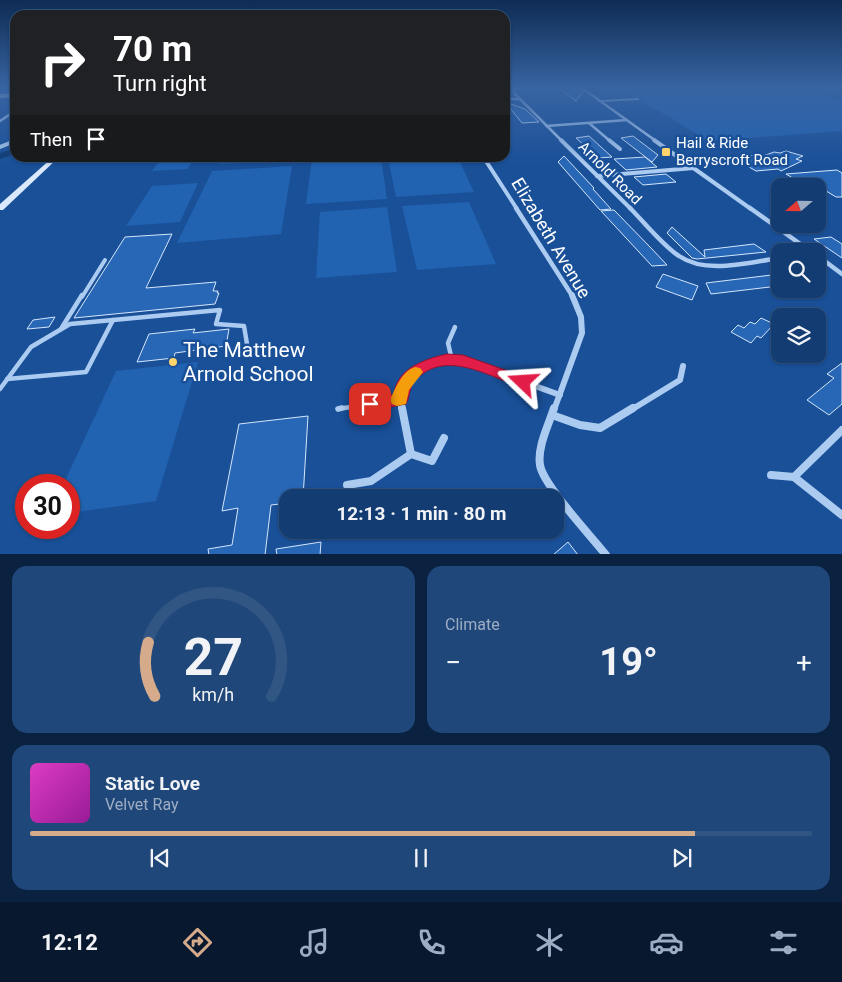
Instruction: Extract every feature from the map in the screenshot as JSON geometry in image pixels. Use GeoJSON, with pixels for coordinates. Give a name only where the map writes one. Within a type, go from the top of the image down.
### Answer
{"type":"FeatureCollection","features":[{"type":"Feature","properties":{"kind":"street","name":"Arnold Road"},"geometry":{"type":"LineString","coordinates":[[534,114],[678,256],[687,262],[697,264],[733,264],[771,259]]}},
{"type":"Feature","properties":{"kind":"street"},"geometry":{"type":"LineString","coordinates":[[619,114],[799,243]]}},
{"type":"Feature","properties":{"kind":"street"},"geometry":{"type":"LineString","coordinates":[[546,126],[627,120]]}},
{"type":"Feature","properties":{"kind":"street"},"geometry":{"type":"LineString","coordinates":[[588,123],[620,150]]}},
{"type":"Feature","properties":{"kind":"street"},"geometry":{"type":"LineString","coordinates":[[0,208],[51,162]]}},
{"type":"Feature","properties":{"kind":"street","name":"Elizabeth Avenue"},"geometry":{"type":"LineString","coordinates":[[487,162],[574,298],[581,317],[582,333],[539,454],[539,463],[546,479],[606,554]]}},
{"type":"Feature","properties":{"kind":"street"},"geometry":{"type":"LineString","coordinates":[[597,176],[695,168]]}},
{"type":"Feature","properties":{"kind":"street"},"geometry":{"type":"LineString","coordinates":[[826,262],[842,274]]}},
{"type":"Feature","properties":{"kind":"street"},"geometry":{"type":"LineString","coordinates":[[411,454],[401,399],[402,388],[410,377],[432,363],[463,360],[560,395]]}},
{"type":"Feature","properties":{"kind":"street"},"geometry":{"type":"LineString","coordinates":[[552,415],[580,425],[600,428],[680,380],[682,366]]}},
{"type":"Feature","properties":{"kind":"street"},"geometry":{"type":"LineString","coordinates":[[794,477],[842,430]]}},
{"type":"Feature","properties":{"kind":"street"},"geometry":{"type":"LineString","coordinates":[[411,454],[432,461],[444,438]]}},
{"type":"Feature","properties":{"kind":"street"},"geometry":{"type":"LineString","coordinates":[[347,485],[371,481],[411,454]]}},
{"type":"Feature","properties":{"kind":"street"},"geometry":{"type":"LineString","coordinates":[[771,475],[794,477],[842,515]]}},
{"type":"Feature","properties":{"kind":"lane"},"geometry":{"type":"LineString","coordinates":[[60,330],[105,260]]}},
{"type":"Feature","properties":{"kind":"lane"},"geometry":{"type":"LineString","coordinates":[[0,389],[31,347],[70,324],[220,310],[216,324],[244,326],[247,344]]}},
{"type":"Feature","properties":{"kind":"lane"},"geometry":{"type":"LineString","coordinates":[[7,380],[86,372],[113,320]]}},
{"type":"Feature","properties":{"kind":"lane"},"geometry":{"type":"LineString","coordinates":[[452,360],[448,343],[455,327]]}},
{"type":"Feature","properties":{"kind":"lane"},"geometry":{"type":"LineString","coordinates":[[338,409],[401,399]]}},
{"type":"Feature","properties":{"kind":"shaded area"},"geometry":{"type":"Polygon","coordinates":[[[663,114],[842,114],[842,131],[708,141],[663,114]]]}},
{"type":"Feature","properties":{"kind":"shaded area"},"geometry":{"type":"Polygon","coordinates":[[[159,162],[192,162],[187,169],[152,171],[159,162]]]}},
{"type":"Feature","properties":{"kind":"shaded area"},"geometry":{"type":"Polygon","coordinates":[[[222,162],[256,162],[221,164],[222,162]]]}},
{"type":"Feature","properties":{"kind":"shaded area"},"geometry":{"type":"Polygon","coordinates":[[[311,162],[382,162],[387,199],[306,204],[311,162]]]}},
{"type":"Feature","properties":{"kind":"shaded area"},"geometry":{"type":"Polygon","coordinates":[[[389,162],[460,162],[474,192],[396,197],[389,162]]]}},
{"type":"Feature","properties":{"kind":"shaded area"},"geometry":{"type":"Polygon","coordinates":[[[292,166],[281,234],[177,243],[212,171],[292,166]]]}},
{"type":"Feature","properties":{"kind":"shaded area"},"geometry":{"type":"Polygon","coordinates":[[[198,183],[180,222],[126,226],[152,186],[198,183]]]}},
{"type":"Feature","properties":{"kind":"shaded area"},"geometry":{"type":"Polygon","coordinates":[[[469,202],[496,264],[417,270],[402,206],[469,202]]]}},
{"type":"Feature","properties":{"kind":"shaded area"},"geometry":{"type":"Polygon","coordinates":[[[387,207],[397,272],[316,278],[320,212],[387,207]]]}},
{"type":"Feature","properties":{"kind":"shaded area"},"geometry":{"type":"Polygon","coordinates":[[[198,362],[156,501],[80,511],[80,474],[68,474],[116,371],[198,362]]]}},
{"type":"Feature","properties":{"kind":"building"},"geometry":{"type":"Polygon","coordinates":[[[515,114],[530,114],[539,122],[522,123],[515,114]]]}},
{"type":"Feature","properties":{"kind":"building"},"geometry":{"type":"Polygon","coordinates":[[[589,136],[612,157],[598,158],[576,138],[589,136]]]}},
{"type":"Feature","properties":{"kind":"building"},"geometry":{"type":"Polygon","coordinates":[[[633,136],[658,155],[652,162],[621,138],[633,136]]]}},
{"type":"Feature","properties":{"kind":"building"},"geometry":{"type":"Polygon","coordinates":[[[786,151],[803,156],[796,159],[802,161],[781,171],[778,169],[756,171],[739,161],[756,154],[763,156],[774,152],[786,151]]]}},
{"type":"Feature","properties":{"kind":"building"},"geometry":{"type":"Polygon","coordinates":[[[564,156],[611,209],[600,210],[558,162],[564,156]]]}},
{"type":"Feature","properties":{"kind":"building"},"geometry":{"type":"Polygon","coordinates":[[[645,157],[657,167],[626,170],[614,159],[645,157]]]}},
{"type":"Feature","properties":{"kind":"building"},"geometry":{"type":"Polygon","coordinates":[[[837,170],[842,173],[842,197],[836,197],[826,191],[826,178],[793,178],[786,174],[837,170]]]}},
{"type":"Feature","properties":{"kind":"building"},"geometry":{"type":"Polygon","coordinates":[[[666,174],[676,182],[643,185],[634,177],[666,174]]]}},
{"type":"Feature","properties":{"kind":"building"},"geometry":{"type":"Polygon","coordinates":[[[614,210],[667,265],[652,266],[601,211],[614,210]]]}},
{"type":"Feature","properties":{"kind":"building"},"geometry":{"type":"Polygon","coordinates":[[[672,227],[705,257],[704,250],[754,244],[766,252],[697,259],[692,258],[667,233],[672,227]]]}},
{"type":"Feature","properties":{"kind":"building","name":"The Matthew Arnold School"},"geometry":{"type":"Polygon","coordinates":[[[172,234],[146,288],[216,282],[213,291],[218,291],[217,293],[219,293],[215,304],[74,318],[125,237],[172,234]]]}},
{"type":"Feature","properties":{"kind":"building"},"geometry":{"type":"Polygon","coordinates":[[[831,237],[842,244],[842,258],[826,247],[826,243],[820,243],[814,239],[831,237]]]}},
{"type":"Feature","properties":{"kind":"building"},"geometry":{"type":"Polygon","coordinates":[[[663,274],[698,286],[692,300],[656,287],[663,274]]]}},
{"type":"Feature","properties":{"kind":"building"},"geometry":{"type":"Polygon","coordinates":[[[771,275],[771,287],[711,294],[706,283],[771,275]]]}},
{"type":"Feature","properties":{"kind":"building"},"geometry":{"type":"Polygon","coordinates":[[[55,317],[49,327],[27,329],[33,320],[55,317]]]}},
{"type":"Feature","properties":{"kind":"building"},"geometry":{"type":"Polygon","coordinates":[[[761,318],[771,323],[771,327],[761,338],[757,336],[751,343],[731,332],[738,325],[744,328],[750,322],[755,324],[761,318]]]}},
{"type":"Feature","properties":{"kind":"building"},"geometry":{"type":"Polygon","coordinates":[[[195,329],[193,333],[229,329],[226,346],[175,353],[174,358],[137,362],[149,334],[195,329]]]}},
{"type":"Feature","properties":{"kind":"building"},"geometry":{"type":"Polygon","coordinates":[[[842,363],[842,404],[829,415],[807,400],[834,378],[827,374],[842,363]]]}},
{"type":"Feature","properties":{"kind":"building"},"geometry":{"type":"Polygon","coordinates":[[[308,416],[304,489],[279,489],[279,504],[271,505],[265,554],[209,554],[208,549],[232,545],[238,508],[222,511],[239,424],[308,416]]]}},
{"type":"Feature","properties":{"kind":"building"},"geometry":{"type":"Polygon","coordinates":[[[321,542],[320,554],[277,554],[276,549],[321,542]]]}},
{"type":"Feature","properties":{"kind":"building"},"geometry":{"type":"Polygon","coordinates":[[[568,542],[577,554],[554,554],[568,542]]]}},
{"type":"Feature","properties":{"kind":"waterway"},"geometry":{"type":"LineString","coordinates":[[0,156],[10,153]]}},
{"type":"Feature","properties":{"kind":"slow traffic"},"geometry":{"type":"LineString","coordinates":[[397,400],[401,399],[402,388],[415,372]]}},
{"type":"Feature","properties":{"kind":"place","name":"Hail & Ride Berryscroft Road"},"geometry":{"type":"Point","coordinates":[666,152]}},
{"type":"Feature","properties":{"kind":"place","name":"The Matthew Arnold School"},"geometry":{"type":"Point","coordinates":[173,362]}},
{"type":"Feature","properties":{"kind":"route"},"geometry":{"type":"LineString","coordinates":[[370,404],[401,399],[402,388],[410,377],[432,363],[447,360],[463,360],[523,382]]}}]}
